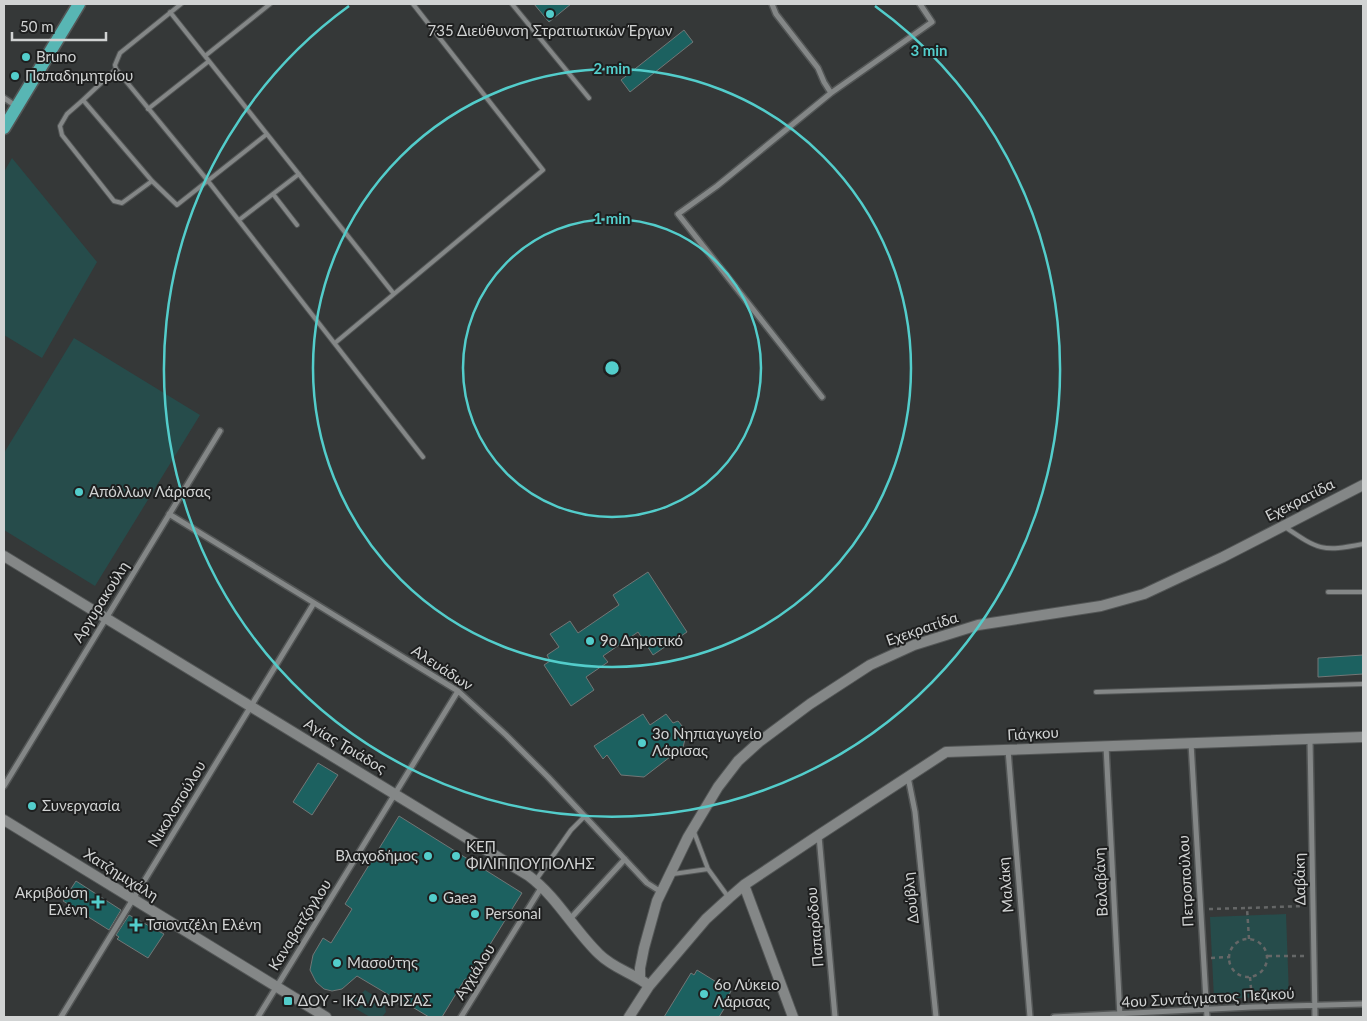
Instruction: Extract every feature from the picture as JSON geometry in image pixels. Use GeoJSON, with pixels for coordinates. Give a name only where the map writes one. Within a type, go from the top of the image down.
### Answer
{"type":"FeatureCollection","features":[{"type":"Feature","properties":{"kind":"main road"},"geometry":{"type":"LineString","coordinates":[[4,128],[79,4]]}},
{"type":"Feature","properties":{"kind":"street"},"geometry":{"type":"LineString","coordinates":[[772,4],[776,14],[818,68],[831,93]]}},
{"type":"Feature","properties":{"kind":"street"},"geometry":{"type":"LineString","coordinates":[[822,397],[678,214],[718,186],[831,93],[932,22],[920,4]]}},
{"type":"Feature","properties":{"kind":"street"},"geometry":{"type":"LineString","coordinates":[[4,98],[17,106]]}},
{"type":"Feature","properties":{"kind":"street","name":"Αργυρακούλη"},"geometry":{"type":"LineString","coordinates":[[4,786],[220,431]]}},
{"type":"Feature","properties":{"kind":"street","name":"Εχεκρατίδα"},"geometry":{"type":"LineString","coordinates":[[640,979],[640,968],[645,943],[653,912],[661,892],[693,829],[718,787],[738,761],[780,726],[870,664],[914,645],[978,626],[1101,606],[1144,594],[1214,561],[1363,485]]}},
{"type":"Feature","properties":{"kind":"street","name":"Αλευάδων"},"geometry":{"type":"LineString","coordinates":[[169,514],[458,692],[506,735],[647,882],[661,892]]}},
{"type":"Feature","properties":{"kind":"street","name":"Αγίας Τριάδος"},"geometry":{"type":"LineString","coordinates":[[4,556],[395,794],[538,884],[599,955],[649,986]]}},
{"type":"Feature","properties":{"kind":"street","name":"Νικολοπούλου"},"geometry":{"type":"LineString","coordinates":[[61,1017],[314,603]]}},
{"type":"Feature","properties":{"kind":"street","name":"Καναβατζόγλου"},"geometry":{"type":"LineString","coordinates":[[258,1017],[458,692]]}},
{"type":"Feature","properties":{"kind":"street","name":"Γιάγκου"},"geometry":{"type":"LineString","coordinates":[[629,1017],[649,986],[706,919],[744,885],[946,752],[1363,737]]}},
{"type":"Feature","properties":{"kind":"street","name":"Δαβάκη"},"geometry":{"type":"LineString","coordinates":[[1310,740],[1314,1017]]}},
{"type":"Feature","properties":{"kind":"street","name":"Πετροπούλου"},"geometry":{"type":"LineString","coordinates":[[1191,742],[1207,1017]]}},
{"type":"Feature","properties":{"kind":"street","name":"Βαλαβάνη"},"geometry":{"type":"LineString","coordinates":[[1106,745],[1120,1016]]}},
{"type":"Feature","properties":{"kind":"street","name":"Μαλάκη"},"geometry":{"type":"LineString","coordinates":[[1008,750],[1030,1017]]}},
{"type":"Feature","properties":{"kind":"street","name":"Δούβλη"},"geometry":{"type":"LineString","coordinates":[[907,776],[915,812],[936,1017]]}},
{"type":"Feature","properties":{"kind":"street","name":"Χατζημιχάλη"},"geometry":{"type":"LineString","coordinates":[[4,820],[326,1017]]}},
{"type":"Feature","properties":{"kind":"street","name":"Παπαρόδου"},"geometry":{"type":"LineString","coordinates":[[819,835],[835,1017]]}},
{"type":"Feature","properties":{"kind":"street"},"geometry":{"type":"LineString","coordinates":[[569,920],[625,859]]}},
{"type":"Feature","properties":{"kind":"street","name":"Αγχιάλου"},"geometry":{"type":"LineString","coordinates":[[461,1017],[538,884]]}},
{"type":"Feature","properties":{"kind":"street"},"geometry":{"type":"LineString","coordinates":[[744,885],[793,1017]]}},
{"type":"Feature","properties":{"kind":"street","name":"4ου Συντάγματος Πεζικού"},"geometry":{"type":"LineString","coordinates":[[1054,1017],[1120,1016],[1252,1007],[1363,1004]]}},
{"type":"Feature","properties":{"kind":"lane"},"geometry":{"type":"LineString","coordinates":[[181,4],[120,53],[115,65],[116,69],[148,110],[208,180],[424,457]]}},
{"type":"Feature","properties":{"kind":"lane"},"geometry":{"type":"LineString","coordinates":[[205,56],[270,4]]}},
{"type":"Feature","properties":{"kind":"lane"},"geometry":{"type":"LineString","coordinates":[[335,343],[543,170],[413,4]]}},
{"type":"Feature","properties":{"kind":"lane"},"geometry":{"type":"LineString","coordinates":[[512,4],[589,98]]}},
{"type":"Feature","properties":{"kind":"lane"},"geometry":{"type":"LineString","coordinates":[[170,12],[394,294]]}},
{"type":"Feature","properties":{"kind":"lane"},"geometry":{"type":"LineString","coordinates":[[148,110],[209,61]]}},
{"type":"Feature","properties":{"kind":"lane"},"geometry":{"type":"LineString","coordinates":[[116,69],[67,114],[60,126],[62,135],[114,201],[122,202],[152,181]]}},
{"type":"Feature","properties":{"kind":"lane"},"geometry":{"type":"LineString","coordinates":[[83,100],[152,181],[177,205],[267,134]]}},
{"type":"Feature","properties":{"kind":"lane"},"geometry":{"type":"LineString","coordinates":[[239,220],[299,174]]}},
{"type":"Feature","properties":{"kind":"lane"},"geometry":{"type":"LineString","coordinates":[[273,194],[297,225]]}},
{"type":"Feature","properties":{"kind":"lane"},"geometry":{"type":"LineString","coordinates":[[1283,526],[1310,544],[1324,549],[1363,544]]}},
{"type":"Feature","properties":{"kind":"lane"},"geometry":{"type":"LineString","coordinates":[[1328,592],[1363,592]]}},
{"type":"Feature","properties":{"kind":"lane"},"geometry":{"type":"LineString","coordinates":[[1096,692],[1363,684]]}},
{"type":"Feature","properties":{"kind":"lane"},"geometry":{"type":"LineString","coordinates":[[538,884],[571,830],[585,816]]}},
{"type":"Feature","properties":{"kind":"lane"},"geometry":{"type":"LineString","coordinates":[[693,829],[698,847],[708,869],[729,898]]}},
{"type":"Feature","properties":{"kind":"lane"},"geometry":{"type":"LineString","coordinates":[[669,874],[708,869]]}},
{"type":"Feature","properties":{"kind":"path"},"geometry":{"type":"LineString","coordinates":[[1201,909],[1313,906]]}},
{"type":"Feature","properties":{"kind":"path"},"geometry":{"type":"LineString","coordinates":[[1247,908],[1249,939]]}},
{"type":"Feature","properties":{"kind":"path"},"geometry":{"type":"LineString","coordinates":[[1249,939],[1262,945],[1267,956],[1264,969],[1250,977],[1235,971],[1230,962],[1231,950],[1238,942],[1249,939]]}},
{"type":"Feature","properties":{"kind":"path"},"geometry":{"type":"LineString","coordinates":[[1267,956],[1314,955]]}},
{"type":"Feature","properties":{"kind":"path"},"geometry":{"type":"LineString","coordinates":[[1204,958],[1230,957]]}},
{"type":"Feature","properties":{"kind":"path"},"geometry":{"type":"LineString","coordinates":[[1250,977],[1252,1007]]}},
{"type":"Feature","properties":{"kind":"shaded area"},"geometry":{"type":"Polygon","coordinates":[[[12,158],[97,262],[42,358],[4,335],[4,172],[12,158]]]}},
{"type":"Feature","properties":{"kind":"shaded area","name":"Απόλλων Λάρισας"},"geometry":{"type":"Polygon","coordinates":[[[74,338],[200,415],[95,586],[4,530],[4,453],[74,338]]]}},
{"type":"Feature","properties":{"kind":"shaded area"},"geometry":{"type":"Polygon","coordinates":[[[1286,914],[1289,996],[1214,999],[1210,917],[1286,914]]]}},
{"type":"Feature","properties":{"kind":"shaded area"},"geometry":{"type":"Polygon","coordinates":[[[365,990],[384,1002],[386,1012],[382,1017],[370,1017],[346,1003],[357,998],[365,990]]]}},
{"type":"Feature","properties":{"kind":"building","name":"735 Διεύθυνση Στρατιωτικών Έργων"},"geometry":{"type":"Polygon","coordinates":[[[534,4],[571,4],[549,22],[534,4]]]}},
{"type":"Feature","properties":{"kind":"building"},"geometry":{"type":"Polygon","coordinates":[[[684,30],[693,42],[630,92],[621,80],[684,30]]]}},
{"type":"Feature","properties":{"kind":"building","name":"9ο Δημοτικό"},"geometry":{"type":"Polygon","coordinates":[[[648,572],[687,632],[653,655],[638,632],[603,656],[608,662],[586,677],[594,690],[571,706],[544,665],[550,661],[547,655],[559,647],[550,634],[570,621],[578,633],[619,605],[613,595],[648,572]]]}},
{"type":"Feature","properties":{"kind":"building"},"geometry":{"type":"Polygon","coordinates":[[[1363,655],[1363,674],[1318,677],[1318,658],[1363,655]]]}},
{"type":"Feature","properties":{"kind":"building","name":"3o Νηπιαγωγείο Λάρισας"},"geometry":{"type":"Polygon","coordinates":[[[643,714],[650,725],[666,714],[673,723],[678,721],[687,732],[683,747],[644,777],[621,775],[607,755],[603,759],[594,746],[643,714]]]}},
{"type":"Feature","properties":{"kind":"building"},"geometry":{"type":"Polygon","coordinates":[[[318,763],[338,775],[312,815],[293,802],[318,763]]]}},
{"type":"Feature","properties":{"kind":"building","name":"Gaea"},"geometry":{"type":"Polygon","coordinates":[[[399,816],[522,893],[468,980],[465,979],[442,1017],[429,1017],[404,1002],[398,1004],[394,998],[357,976],[342,989],[332,991],[324,989],[316,982],[310,970],[313,955],[323,938],[331,943],[352,909],[345,904],[399,816]]]}},
{"type":"Feature","properties":{"kind":"building"},"geometry":{"type":"Polygon","coordinates":[[[76,881],[121,910],[109,930],[63,901],[76,881]]]}},
{"type":"Feature","properties":{"kind":"building"},"geometry":{"type":"Polygon","coordinates":[[[129,915],[164,934],[148,958],[117,939],[119,937],[116,935],[129,915]]]}},
{"type":"Feature","properties":{"kind":"building","name":"6ο Λύκειο Λάρισας"},"geometry":{"type":"Polygon","coordinates":[[[697,970],[731,991],[728,997],[730,999],[719,1017],[664,1017],[691,973],[694,975],[697,970]]]}},
{"type":"Feature","properties":{"kind":"place","name":"735 Διεύθυνση Στρατιωτικών Έργων"},"geometry":{"type":"Point","coordinates":[550,14]}},
{"type":"Feature","properties":{"kind":"place","name":"Bruno"},"geometry":{"type":"Point","coordinates":[26,57]}},
{"type":"Feature","properties":{"kind":"place","name":"Παπαδημητρίου"},"geometry":{"type":"Point","coordinates":[15,76]}},
{"type":"Feature","properties":{"kind":"place","name":"Απόλλων Λάρισας"},"geometry":{"type":"Point","coordinates":[79,492]}},
{"type":"Feature","properties":{"kind":"place","name":"9ο Δημοτικό"},"geometry":{"type":"Point","coordinates":[590,641]}},
{"type":"Feature","properties":{"kind":"place","name":"3o Νηπιαγωγείο Λάρισας"},"geometry":{"type":"Point","coordinates":[642,743]}},
{"type":"Feature","properties":{"kind":"place","name":"Συνεργασία"},"geometry":{"type":"Point","coordinates":[32,806]}},
{"type":"Feature","properties":{"kind":"place","name":"Βλαχοδήμος"},"geometry":{"type":"Point","coordinates":[428,856]}},
{"type":"Feature","properties":{"kind":"place","name":"ΚΕΠ ΦΙΛΙΠΠΟΥΠΟΛΗΣ"},"geometry":{"type":"Point","coordinates":[456,856]}},
{"type":"Feature","properties":{"kind":"place","name":"Gaea"},"geometry":{"type":"Point","coordinates":[433,898]}},
{"type":"Feature","properties":{"kind":"place","name":"Ακριβόύση Ελένη"},"geometry":{"type":"Point","coordinates":[98,902]}},
{"type":"Feature","properties":{"kind":"place","name":"Personal"},"geometry":{"type":"Point","coordinates":[475,914]}},
{"type":"Feature","properties":{"kind":"place","name":"Τσιοντζέλη Ελένη"},"geometry":{"type":"Point","coordinates":[136,925]}},
{"type":"Feature","properties":{"kind":"place","name":"Μασούτης"},"geometry":{"type":"Point","coordinates":[337,963]}},
{"type":"Feature","properties":{"kind":"place","name":"6ο Λύκειο Λάρισας"},"geometry":{"type":"Point","coordinates":[704,994]}},
{"type":"Feature","properties":{"kind":"place","name":"ΔΟΥ - ΙΚΑ ΛΑΡΙΣΑΣ"},"geometry":{"type":"Point","coordinates":[288,1001]}}]}
